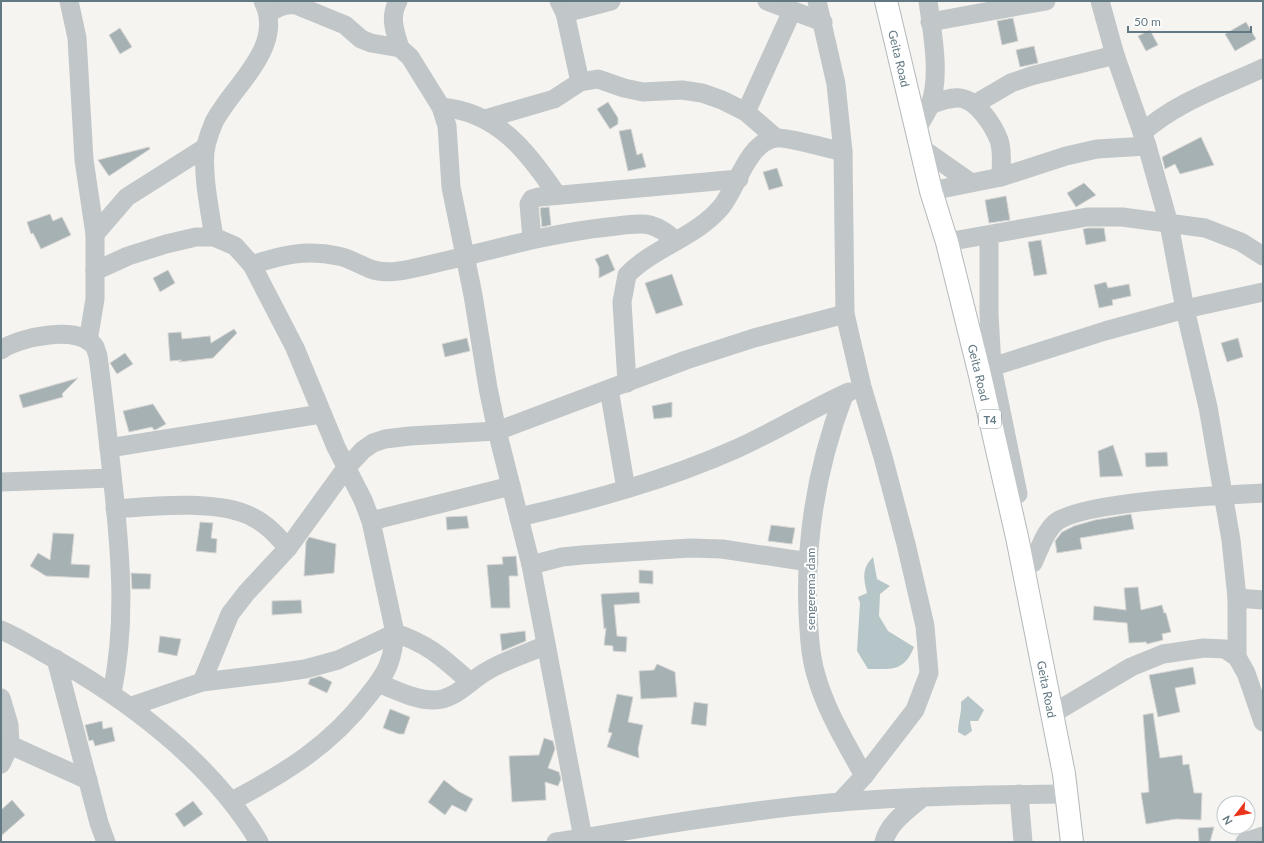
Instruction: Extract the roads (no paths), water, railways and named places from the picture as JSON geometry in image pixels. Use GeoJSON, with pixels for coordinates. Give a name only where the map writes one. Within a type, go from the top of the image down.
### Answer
{"type":"FeatureCollection","features":[{"type":"Feature","properties":{"kind":"highway","name":"Geita Road"},"geometry":{"type":"LineString","coordinates":[[886,1],[931,191],[985,369],[1017,536],[1057,712],[1072,842]]}},
{"type":"Feature","properties":{"kind":"street"},"geometry":{"type":"LineString","coordinates":[[69,1],[76,38],[84,160],[95,234],[95,299],[88,341]]}},
{"type":"Feature","properties":{"kind":"street"},"geometry":{"type":"LineString","coordinates":[[398,1],[393,12],[394,28],[400,48],[410,57],[441,107],[447,126],[451,187],[497,431],[531,565],[550,665],[578,840]]}},
{"type":"Feature","properties":{"kind":"street"},"geometry":{"type":"LineString","coordinates":[[580,82],[562,7],[611,1]]}},
{"type":"Feature","properties":{"kind":"street"},"geometry":{"type":"LineString","coordinates":[[767,1],[823,22]]}},
{"type":"Feature","properties":{"kind":"street"},"geometry":{"type":"LineString","coordinates":[[817,1],[836,84],[843,152],[845,314],[862,387],[883,456],[906,544],[924,626],[929,673],[915,710],[864,776],[840,802]]}},
{"type":"Feature","properties":{"kind":"street"},"geometry":{"type":"LineString","coordinates":[[928,1],[934,70],[930,104],[918,138],[970,182]]}},
{"type":"Feature","properties":{"kind":"street"},"geometry":{"type":"LineString","coordinates":[[930,22],[1046,1]]}},
{"type":"Feature","properties":{"kind":"street"},"geometry":{"type":"LineString","coordinates":[[1100,1],[1114,55],[1144,140],[1169,224],[1185,309],[1208,407],[1222,495],[1231,540],[1237,598],[1237,657]]}},
{"type":"Feature","properties":{"kind":"street"},"geometry":{"type":"LineString","coordinates":[[214,237],[206,173],[206,147],[214,123],[260,55],[267,37],[266,7],[280,7],[288,4],[296,5],[339,22],[361,39],[371,43],[400,48]]}},
{"type":"Feature","properties":{"kind":"street"},"geometry":{"type":"LineString","coordinates":[[746,112],[792,11]]}},
{"type":"Feature","properties":{"kind":"street"},"geometry":{"type":"LineString","coordinates":[[975,104],[1011,83],[1032,76],[1114,55]]}},
{"type":"Feature","properties":{"kind":"street"},"geometry":{"type":"LineString","coordinates":[[1144,140],[1154,122],[1170,111],[1263,68]]}},
{"type":"Feature","properties":{"kind":"street"},"geometry":{"type":"LineString","coordinates":[[485,119],[554,99],[580,82],[598,80],[643,92],[682,90],[702,93],[722,100],[746,112],[776,138],[843,152]]}},
{"type":"Feature","properties":{"kind":"street"},"geometry":{"type":"LineString","coordinates":[[930,104],[949,98],[962,98],[975,104],[989,122],[999,140],[1001,177]]}},
{"type":"Feature","properties":{"kind":"street"},"geometry":{"type":"LineString","coordinates":[[441,107],[459,110],[485,119],[509,136],[526,151],[558,195]]}},
{"type":"Feature","properties":{"kind":"street"},"geometry":{"type":"LineString","coordinates":[[627,383],[622,302],[626,275],[654,254],[704,222],[722,206],[739,179],[753,152],[764,142],[776,138]]}},
{"type":"Feature","properties":{"kind":"street"},"geometry":{"type":"LineString","coordinates":[[931,191],[1001,177],[1066,156],[1097,148],[1144,140]]}},
{"type":"Feature","properties":{"kind":"street"},"geometry":{"type":"LineString","coordinates":[[95,234],[127,197],[206,147]]}},
{"type":"Feature","properties":{"kind":"street"},"geometry":{"type":"LineString","coordinates":[[532,239],[529,204],[532,199],[558,195],[739,179]]}},
{"type":"Feature","properties":{"kind":"street"},"geometry":{"type":"LineString","coordinates":[[947,242],[1087,217],[1122,217],[1205,228],[1241,242],[1263,256]]}},
{"type":"Feature","properties":{"kind":"street"},"geometry":{"type":"LineString","coordinates":[[252,265],[298,252],[322,253],[340,256],[370,269],[384,272],[414,268],[532,239],[590,229],[636,224],[650,225],[664,231],[676,241]]}},
{"type":"Feature","properties":{"kind":"street"},"geometry":{"type":"LineString","coordinates":[[989,235],[989,313],[985,369],[1033,563],[1057,712],[1131,667],[1163,654],[1204,648],[1225,649],[1237,657],[1246,673],[1263,722]]}},
{"type":"Feature","properties":{"kind":"street"},"geometry":{"type":"LineString","coordinates":[[95,271],[128,256],[166,244],[196,237],[214,237],[235,246],[252,265],[295,348],[321,414],[346,468],[363,500],[371,521],[395,633],[393,652],[389,664],[378,683],[343,726],[317,749],[293,767],[232,801]]}},
{"type":"Feature","properties":{"kind":"street"},"geometry":{"type":"LineString","coordinates":[[985,369],[1105,331],[1185,309],[1263,292]]}},
{"type":"Feature","properties":{"kind":"street"},"geometry":{"type":"LineString","coordinates":[[202,682],[230,614],[247,592],[288,548],[346,468],[363,450],[385,439],[410,436],[497,431],[609,389],[754,338],[845,314]]}},
{"type":"Feature","properties":{"kind":"street"},"geometry":{"type":"LineString","coordinates":[[4,345],[29,338],[48,335],[72,335],[88,341],[95,347],[98,356],[120,562],[121,614],[119,659],[112,693]]}},
{"type":"Feature","properties":{"kind":"street"},"geometry":{"type":"LineString","coordinates":[[519,517],[571,505],[672,475],[736,449],[862,387]]}},
{"type":"Feature","properties":{"kind":"street"},"geometry":{"type":"LineString","coordinates":[[609,389],[626,489]]}},
{"type":"Feature","properties":{"kind":"street","name":"sengerema dam"},"geometry":{"type":"LineString","coordinates":[[844,395],[833,424],[817,491],[810,530],[808,562],[809,631],[815,674],[826,703],[864,776]]}},
{"type":"Feature","properties":{"kind":"street"},"geometry":{"type":"LineString","coordinates":[[109,448],[321,414]]}},
{"type":"Feature","properties":{"kind":"street"},"geometry":{"type":"LineString","coordinates":[[1,482],[112,478]]}},
{"type":"Feature","properties":{"kind":"street"},"geometry":{"type":"LineString","coordinates":[[371,521],[511,486]]}},
{"type":"Feature","properties":{"kind":"street"},"geometry":{"type":"LineString","coordinates":[[1033,563],[1049,530],[1055,523],[1077,512],[1136,503],[1222,495],[1263,493]]}},
{"type":"Feature","properties":{"kind":"street"},"geometry":{"type":"LineString","coordinates":[[115,509],[159,505],[203,506],[233,510],[253,517],[269,527],[288,548]]}},
{"type":"Feature","properties":{"kind":"street"},"geometry":{"type":"LineString","coordinates":[[531,565],[575,556],[690,548],[722,549],[808,562]]}},
{"type":"Feature","properties":{"kind":"street"},"geometry":{"type":"LineString","coordinates":[[1237,598],[1263,600]]}},
{"type":"Feature","properties":{"kind":"street"},"geometry":{"type":"LineString","coordinates":[[1,630],[56,659],[132,706],[167,737],[232,801],[259,842]]}},
{"type":"Feature","properties":{"kind":"street"},"geometry":{"type":"LineString","coordinates":[[132,706],[202,682],[305,669],[338,660],[395,633],[414,639],[431,648],[470,682]]}},
{"type":"Feature","properties":{"kind":"street"},"geometry":{"type":"LineString","coordinates":[[378,683],[411,696],[432,700],[444,699],[458,692],[487,671],[546,645]]}},
{"type":"Feature","properties":{"kind":"street"},"geometry":{"type":"LineString","coordinates":[[528,653],[550,665]]}},
{"type":"Feature","properties":{"kind":"street"},"geometry":{"type":"LineString","coordinates":[[56,659],[99,823],[106,842]]}},
{"type":"Feature","properties":{"kind":"street"},"geometry":{"type":"LineString","coordinates":[[1,698],[9,725],[10,745],[1,764]]}},
{"type":"Feature","properties":{"kind":"street"},"geometry":{"type":"LineString","coordinates":[[10,745],[88,780]]}},
{"type":"Feature","properties":{"kind":"street"},"geometry":{"type":"LineString","coordinates":[[1019,794],[1023,842]]}},
{"type":"Feature","properties":{"kind":"street"},"geometry":{"type":"LineString","coordinates":[[556,842],[578,840],[750,811],[840,802],[923,797],[1066,794]]}},
{"type":"Feature","properties":{"kind":"street"},"geometry":{"type":"LineString","coordinates":[[884,842],[885,836],[895,823],[923,797]]}},
{"type":"Feature","properties":{"kind":"street"},"geometry":{"type":"LineString","coordinates":[[1245,842],[1263,836]]}}]}
